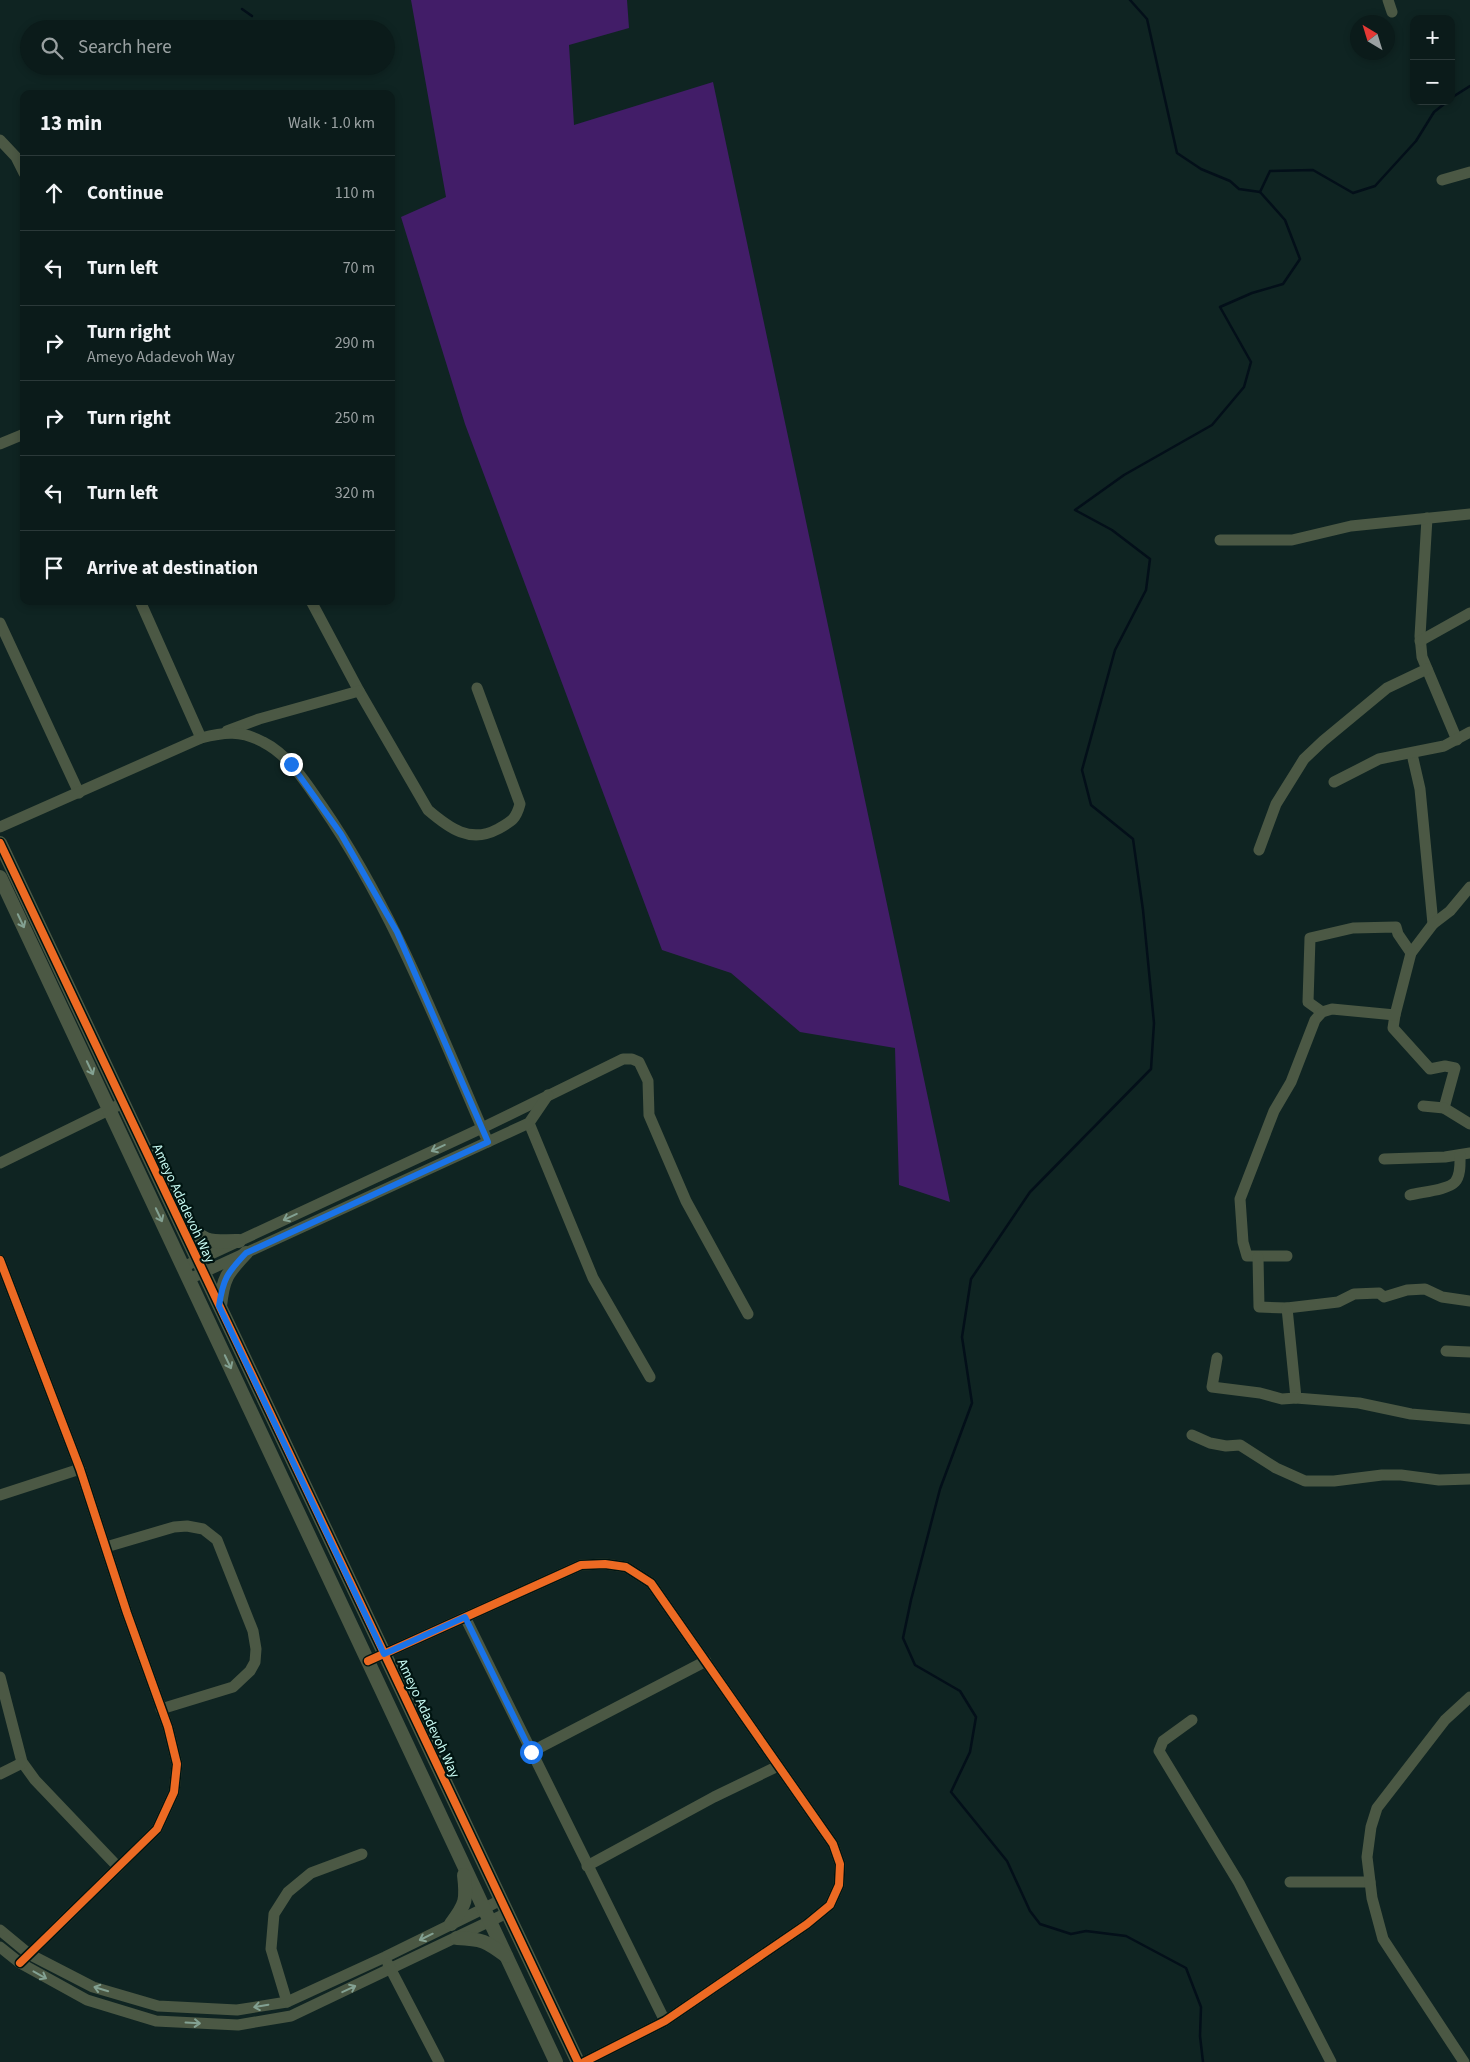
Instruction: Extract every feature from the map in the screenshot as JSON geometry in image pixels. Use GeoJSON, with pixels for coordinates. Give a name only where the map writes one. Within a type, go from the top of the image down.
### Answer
{"type":"FeatureCollection","features":[{"type":"Feature","properties":{"kind":"street"},"geometry":{"type":"LineString","coordinates":[[1388,0],[1392,12]]}},
{"type":"Feature","properties":{"kind":"street"},"geometry":{"type":"LineString","coordinates":[[0,140],[16,157],[20,164]]}},
{"type":"Feature","properties":{"kind":"street"},"geometry":{"type":"LineString","coordinates":[[1442,180],[1470,172]]}},
{"type":"Feature","properties":{"kind":"street"},"geometry":{"type":"LineString","coordinates":[[0,444],[20,436]]}},
{"type":"Feature","properties":{"kind":"street"},"geometry":{"type":"LineString","coordinates":[[1220,540],[1292,540],[1351,526],[1470,514]]}},
{"type":"Feature","properties":{"kind":"street"},"geometry":{"type":"LineString","coordinates":[[1427,518],[1420,641],[1422,657],[1457,740]]}},
{"type":"Feature","properties":{"kind":"street"},"geometry":{"type":"LineString","coordinates":[[142,605],[201,738]]}},
{"type":"Feature","properties":{"kind":"street"},"geometry":{"type":"LineString","coordinates":[[313,605],[359,691],[428,810],[444,824],[468,835],[487,834],[512,821],[520,804],[477,688]]}},
{"type":"Feature","properties":{"kind":"street"},"geometry":{"type":"LineString","coordinates":[[1420,641],[1470,613]]}},
{"type":"Feature","properties":{"kind":"street"},"geometry":{"type":"LineString","coordinates":[[0,623],[79,792]]}},
{"type":"Feature","properties":{"kind":"street"},"geometry":{"type":"LineString","coordinates":[[1259,850],[1276,804],[1304,759],[1386,688],[1427,669]]}},
{"type":"Feature","properties":{"kind":"street"},"geometry":{"type":"LineString","coordinates":[[0,827],[201,738],[259,719],[359,691]]}},
{"type":"Feature","properties":{"kind":"street"},"geometry":{"type":"LineString","coordinates":[[223,732],[246,734],[264,742],[291,764],[341,834],[397,932],[488,1142]]}},
{"type":"Feature","properties":{"kind":"street"},"geometry":{"type":"LineString","coordinates":[[1334,782],[1379,759],[1412,754],[1444,746],[1470,732]]}},
{"type":"Feature","properties":{"kind":"street"},"geometry":{"type":"LineString","coordinates":[[1412,754],[1420,789],[1433,924]]}},
{"type":"Feature","properties":{"kind":"street","name":"Ameyo Adadevoh Way"},"geometry":{"type":"LineString","coordinates":[[0,843],[578,2062]]}},
{"type":"Feature","properties":{"kind":"street","name":"Ameyo Adadevoh Way"},"geometry":{"type":"LineString","coordinates":[[0,877],[556,2062]]}},
{"type":"Feature","properties":{"kind":"street"},"geometry":{"type":"LineString","coordinates":[[1444,1108],[1456,1068],[1445,1066],[1430,1068],[1393,1028],[1411,953],[1433,924],[1450,911],[1470,887]]}},
{"type":"Feature","properties":{"kind":"street"},"geometry":{"type":"LineString","coordinates":[[1322,1012],[1308,1002],[1310,938],[1353,928],[1396,927],[1398,934],[1411,953]]}},
{"type":"Feature","properties":{"kind":"street"},"geometry":{"type":"LineString","coordinates":[[1287,1256],[1258,1258],[1247,1256],[1243,1242],[1240,1199],[1274,1111],[1291,1082],[1315,1020],[1322,1012],[1332,1009],[1395,1015]]}},
{"type":"Feature","properties":{"kind":"street"},"geometry":{"type":"LineString","coordinates":[[219,1306],[222,1287],[242,1247],[549,1094],[623,1059],[632,1059],[639,1062],[648,1081],[649,1115],[682,1192],[748,1314]]}},
{"type":"Feature","properties":{"kind":"street"},"geometry":{"type":"LineString","coordinates":[[186,1273],[529,1123],[549,1094]]}},
{"type":"Feature","properties":{"kind":"street"},"geometry":{"type":"LineString","coordinates":[[0,1163],[123,1102]]}},
{"type":"Feature","properties":{"kind":"street"},"geometry":{"type":"LineString","coordinates":[[1423,1106],[1444,1108],[1470,1124]]}},
{"type":"Feature","properties":{"kind":"street"},"geometry":{"type":"LineString","coordinates":[[529,1123],[594,1278],[650,1377]]}},
{"type":"Feature","properties":{"kind":"street"},"geometry":{"type":"LineString","coordinates":[[1384,1159],[1465,1154],[1456,1181],[1448,1187],[1410,1195]]}},
{"type":"Feature","properties":{"kind":"street"},"geometry":{"type":"LineString","coordinates":[[176,1214],[196,1234],[212,1242],[242,1247]]}},
{"type":"Feature","properties":{"kind":"street"},"geometry":{"type":"LineString","coordinates":[[1258,1258],[1258,1307],[1287,1308],[1338,1302],[1354,1294],[1379,1293],[1384,1297],[1406,1290],[1425,1290],[1442,1297],[1470,1301]]}},
{"type":"Feature","properties":{"kind":"street"},"geometry":{"type":"LineString","coordinates":[[0,1260],[80,1469],[161,1709],[177,1764],[174,1792],[157,1828],[20,1963]]}},
{"type":"Feature","properties":{"kind":"street"},"geometry":{"type":"LineString","coordinates":[[1287,1308],[1296,1398]]}},
{"type":"Feature","properties":{"kind":"street"},"geometry":{"type":"LineString","coordinates":[[1446,1351],[1470,1352]]}},
{"type":"Feature","properties":{"kind":"street"},"geometry":{"type":"LineString","coordinates":[[1217,1358],[1212,1386],[1260,1393],[1282,1399],[1296,1398],[1359,1402],[1411,1414],[1470,1419]]}},
{"type":"Feature","properties":{"kind":"street"},"geometry":{"type":"LineString","coordinates":[[1192,1435],[1210,1443],[1226,1446],[1240,1445],[1276,1468],[1305,1480],[1334,1481],[1382,1474],[1439,1480],[1470,1479]]}},
{"type":"Feature","properties":{"kind":"street"},"geometry":{"type":"LineString","coordinates":[[0,1495],[80,1469]]}},
{"type":"Feature","properties":{"kind":"street"},"geometry":{"type":"LineString","coordinates":[[106,1548],[174,1527],[187,1526],[203,1529],[217,1540],[253,1631],[256,1649],[255,1662],[242,1680],[233,1687],[161,1709]]}},
{"type":"Feature","properties":{"kind":"street"},"geometry":{"type":"LineString","coordinates":[[368,1661],[581,1565],[605,1564],[626,1567],[651,1583],[833,1844],[840,1864],[839,1885],[830,1905],[813,1919],[665,2021],[584,2062]]}},
{"type":"Feature","properties":{"kind":"street"},"geometry":{"type":"LineString","coordinates":[[465,1617],[665,2021]]}},
{"type":"Feature","properties":{"kind":"street"},"geometry":{"type":"LineString","coordinates":[[531,1752],[706,1661]]}},
{"type":"Feature","properties":{"kind":"street"},"geometry":{"type":"LineString","coordinates":[[0,1677],[22,1763],[35,1780],[118,1867]]}},
{"type":"Feature","properties":{"kind":"street"},"geometry":{"type":"LineString","coordinates":[[1464,2062],[1383,1939],[1370,1882],[1367,1857],[1371,1827],[1377,1808],[1445,1720],[1470,1697]]}},
{"type":"Feature","properties":{"kind":"street"},"geometry":{"type":"LineString","coordinates":[[1192,1720],[1163,1742],[1160,1751],[1239,1883],[1331,2062]]}},
{"type":"Feature","properties":{"kind":"street"},"geometry":{"type":"LineString","coordinates":[[0,1774],[22,1763]]}},
{"type":"Feature","properties":{"kind":"street"},"geometry":{"type":"LineString","coordinates":[[588,1866],[778,1766]]}},
{"type":"Feature","properties":{"kind":"street"},"geometry":{"type":"LineString","coordinates":[[287,2002],[271,1949],[274,1914],[288,1892],[311,1873],[362,1854]]}},
{"type":"Feature","properties":{"kind":"street"},"geometry":{"type":"LineString","coordinates":[[451,1924],[462,1909],[467,1895],[463,1862]]}},
{"type":"Feature","properties":{"kind":"street"},"geometry":{"type":"LineString","coordinates":[[1290,1882],[1370,1882]]}},
{"type":"Feature","properties":{"kind":"street"},"geometry":{"type":"LineString","coordinates":[[0,1930],[29,1954],[92,1987],[158,2006],[237,2010],[287,2002],[385,1957],[501,1900]]}},
{"type":"Feature","properties":{"kind":"street"},"geometry":{"type":"LineString","coordinates":[[0,1948],[20,1963],[87,2000],[156,2021],[238,2025],[291,2016],[507,1914]]}},
{"type":"Feature","properties":{"kind":"street"},"geometry":{"type":"LineString","coordinates":[[457,1938],[478,1939],[490,1944],[507,1957]]}},
{"type":"Feature","properties":{"kind":"street"},"geometry":{"type":"LineString","coordinates":[[385,1957],[439,2062]]}},
{"type":"Feature","properties":{"kind":"shaded area"},"geometry":{"type":"Polygon","coordinates":[[[411,0],[627,0],[629,28],[569,45],[574,125],[713,82],[950,1202],[899,1185],[895,1048],[800,1032],[731,973],[662,950],[465,424],[401,217],[446,197],[411,0]]]}},
{"type":"Feature","properties":{"kind":"waterway"},"geometry":{"type":"LineString","coordinates":[[1130,0],[1147,19],[1177,153],[1201,169],[1230,181],[1239,189],[1260,192]]}},
{"type":"Feature","properties":{"kind":"waterway"},"geometry":{"type":"LineString","coordinates":[[242,9],[252,16]]}},
{"type":"Feature","properties":{"kind":"waterway"},"geometry":{"type":"LineString","coordinates":[[1455,95],[1470,86]]}},
{"type":"Feature","properties":{"kind":"waterway"},"geometry":{"type":"LineString","coordinates":[[1203,2062],[1200,2036],[1201,2007],[1186,1968],[1126,1936],[1086,1931],[1071,1934],[1040,1924],[1030,1911],[1007,1861],[951,1792],[970,1752],[976,1717],[960,1691],[915,1665],[903,1638],[940,1489],[972,1403],[962,1337],[971,1279],[1030,1192],[1151,1069],[1154,1023],[1143,910],[1133,839],[1091,805],[1082,770],[1115,650],[1146,590],[1150,559],[1112,530],[1075,510],[1124,475],[1212,425],[1244,387],[1251,362],[1220,307],[1252,293],[1283,284],[1300,259],[1285,220],[1260,192],[1270,171],[1313,170],[1353,193],[1375,186],[1416,141],[1434,112],[1443,105]]}},
{"type":"Feature","properties":{"kind":"cycle path"},"geometry":{"type":"LineString","coordinates":[[0,843],[578,2062]]}},
{"type":"Feature","properties":{"kind":"cycle path"},"geometry":{"type":"LineString","coordinates":[[0,1260],[80,1469],[127,1613],[168,1727],[177,1764],[174,1792],[157,1829],[20,1963]]}},
{"type":"Feature","properties":{"kind":"cycle path"},"geometry":{"type":"LineString","coordinates":[[368,1661],[581,1565],[605,1564],[626,1567],[651,1583],[833,1844],[840,1864],[839,1885],[830,1905],[807,1924],[665,2021],[584,2062]]}},
{"type":"Feature","properties":{"kind":"route"},"geometry":{"type":"LineString","coordinates":[[291,764],[341,834],[397,932],[488,1142],[246,1253],[228,1273],[222,1287],[219,1306],[384,1654],[465,1617],[531,1752]]}}]}
